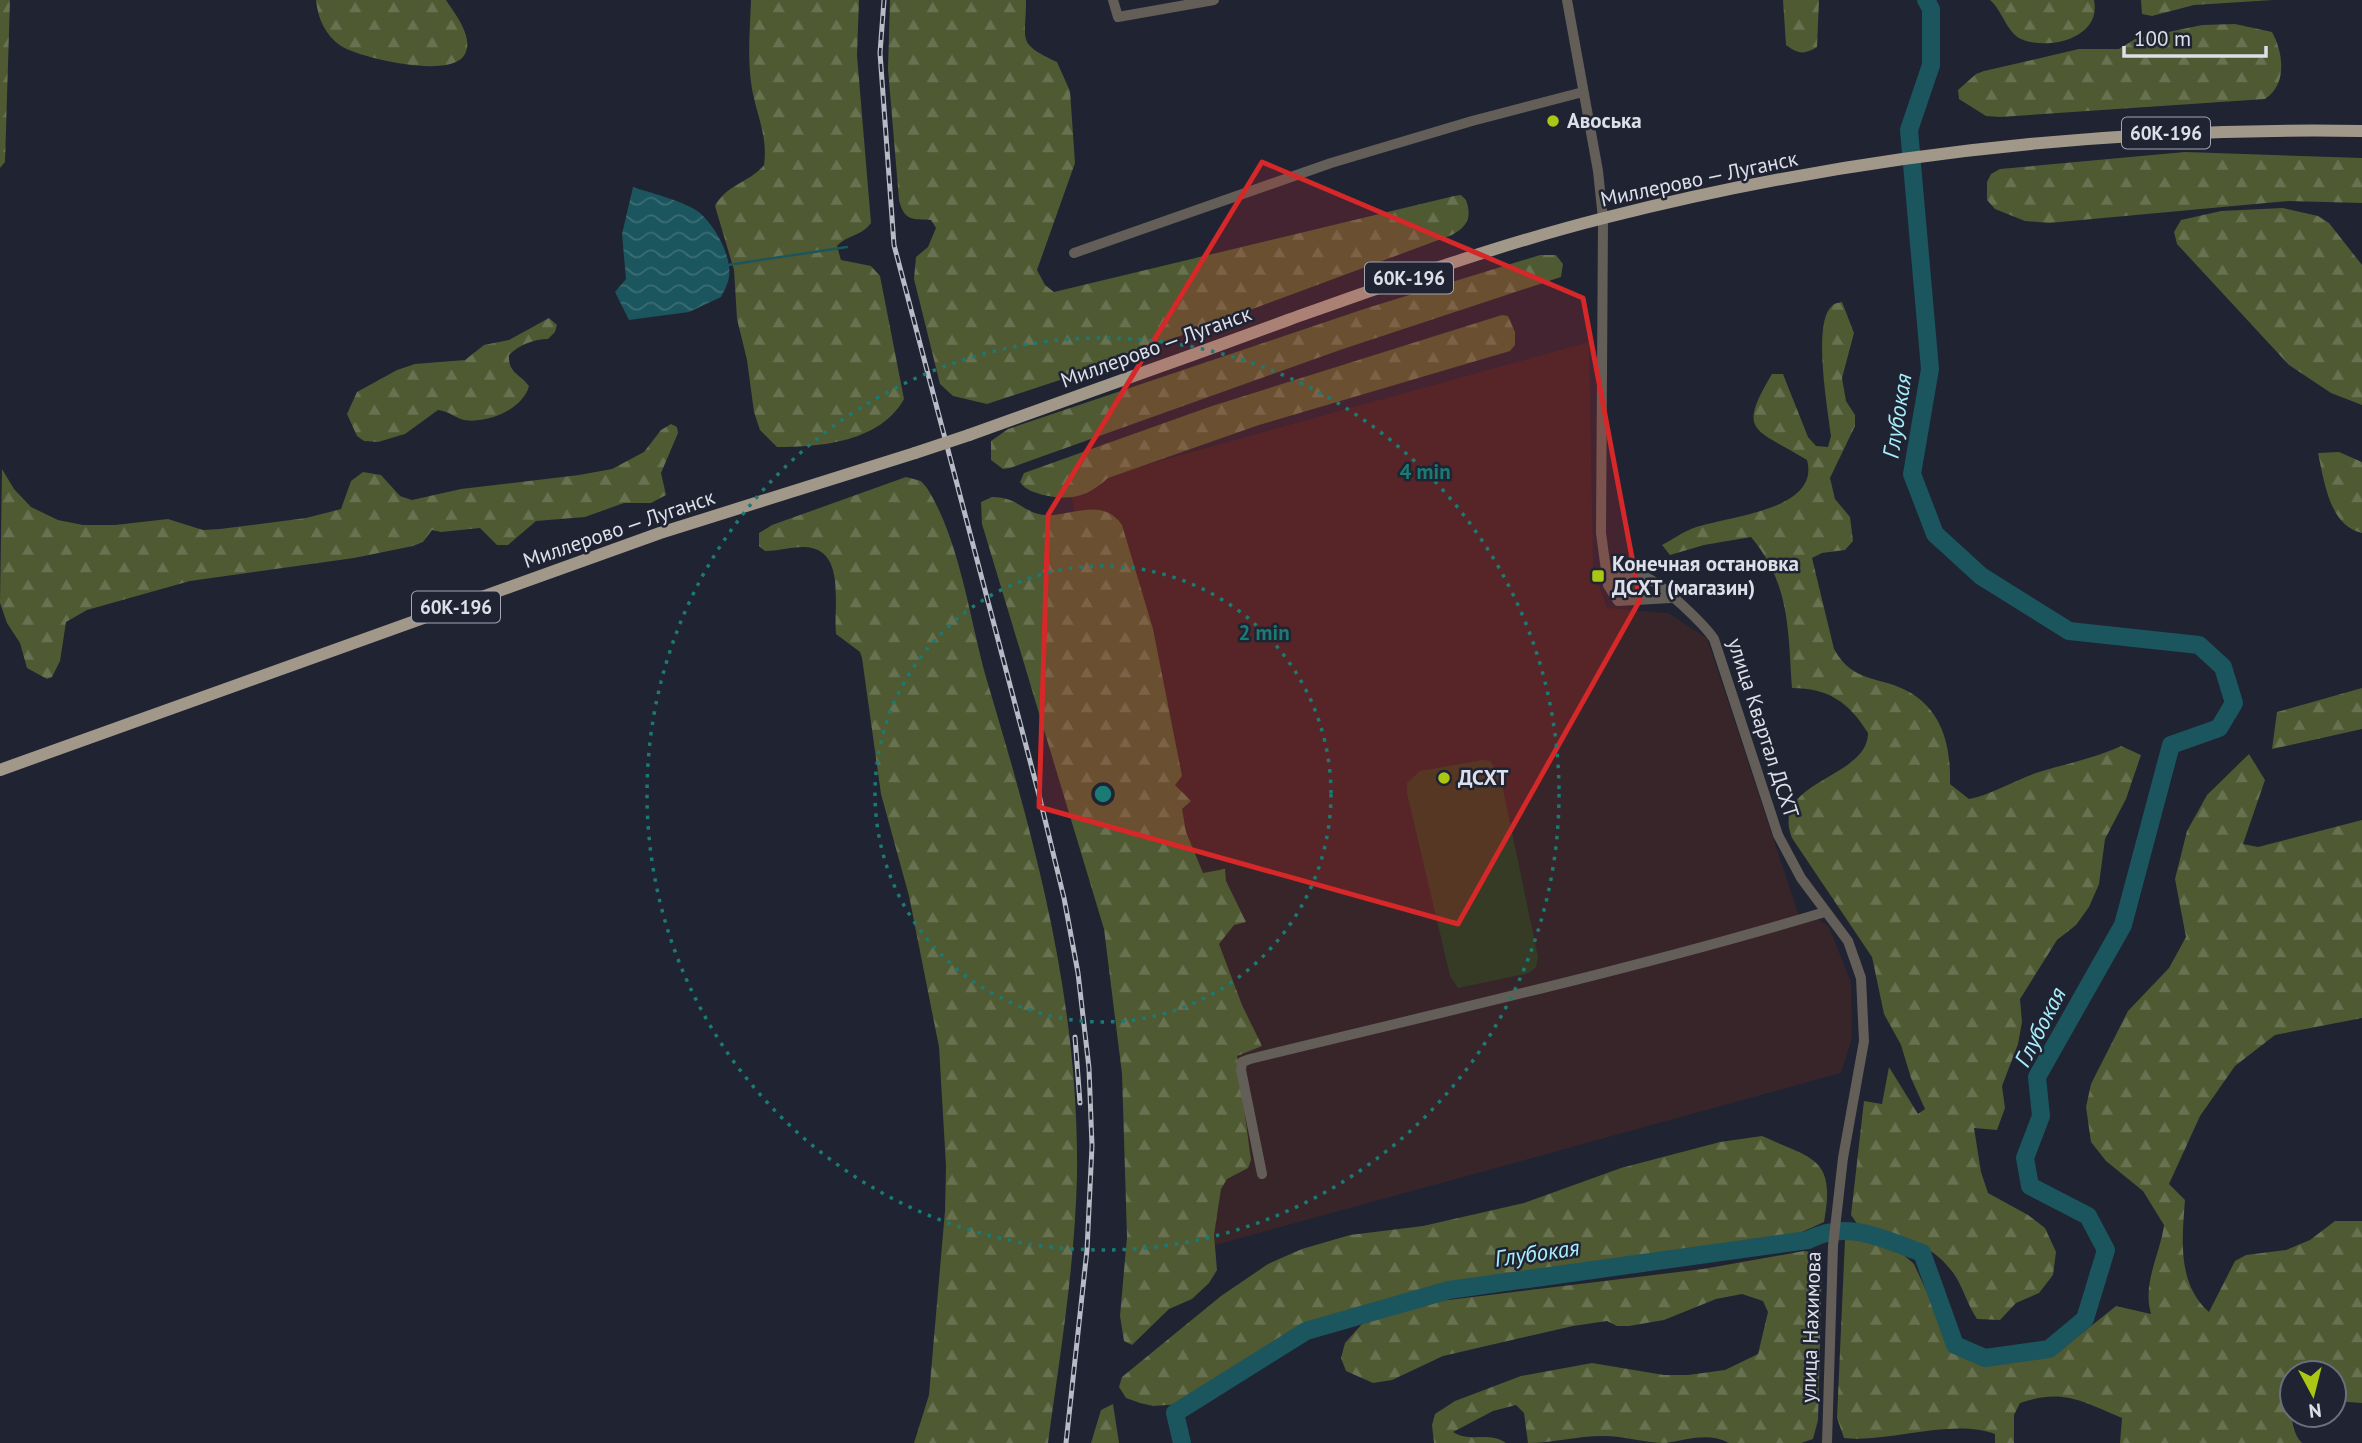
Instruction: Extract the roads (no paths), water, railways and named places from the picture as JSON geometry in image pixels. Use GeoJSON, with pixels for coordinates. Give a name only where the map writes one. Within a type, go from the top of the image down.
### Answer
{"type":"FeatureCollection","features":[{"type":"Feature","properties":{"kind":"main road","name":"Миллерово — Луганск"},"geometry":{"type":"LineString","coordinates":[[0,770],[660,533],[969,435],[1398,281],[1603,219],[1696,196],[1971,150],[2179,132],[2362,131]]}},
{"type":"Feature","properties":{"kind":"street"},"geometry":{"type":"LineString","coordinates":[[1113,0],[1118,17],[1213,0]]}},
{"type":"Feature","properties":{"kind":"street"},"geometry":{"type":"LineString","coordinates":[[1567,0],[1598,171],[1603,219],[1601,505],[1607,579],[1618,601],[1671,598]]}},
{"type":"Feature","properties":{"kind":"street"},"geometry":{"type":"LineString","coordinates":[[1074,253],[1331,163],[1472,121],[1583,92]]}},
{"type":"Feature","properties":{"kind":"street","name":"улица Квартал ДСХТ"},"geometry":{"type":"LineString","coordinates":[[1607,579],[1642,576],[1704,624],[1718,648],[1752,762],[1778,835],[1801,878],[1848,941],[1859,969],[1864,1030],[1836,1212]]}},
{"type":"Feature","properties":{"kind":"street"},"geometry":{"type":"LineString","coordinates":[[1262,1174],[1241,1070],[1242,1062],[1557,984],[1825,912]]}},
{"type":"Feature","properties":{"kind":"street","name":"улица Нахимова"},"geometry":{"type":"LineString","coordinates":[[1826,1443],[1836,1212]]}},
{"type":"Feature","properties":{"kind":"water"},"geometry":{"type":"Polygon","coordinates":[[[633,187],[687,205],[700,213],[711,226],[728,260],[729,277],[721,297],[689,312],[629,320],[615,292],[626,279],[622,234],[633,187]]]}},
{"type":"Feature","properties":{"kind":"waterway","name":"Глубокая"},"geometry":{"type":"LineString","coordinates":[[1182,1443],[1175,1413],[1306,1331],[1449,1290],[1808,1240],[1837,1231],[1865,1233],[1922,1253],[1955,1345],[1985,1358],[2049,1349],[2085,1319],[2106,1250],[2088,1216],[2030,1186],[2025,1158],[2041,1116],[2037,1077],[2123,925],[2171,745],[2219,728],[2234,703],[2223,667],[2199,645],[2069,631],[1981,576],[1935,534],[1912,474],[1930,369],[1909,130],[1931,65],[1931,9],[1926,0]]}},
{"type":"Feature","properties":{"kind":"waterway"},"geometry":{"type":"LineString","coordinates":[[728,265],[847,247]]}},
{"type":"Feature","properties":{"kind":"railway"},"geometry":{"type":"LineString","coordinates":[[884,0],[880,53],[894,245],[1039,795],[1064,898],[1078,973],[1089,1068],[1092,1146],[1087,1250],[1066,1443]]}},
{"type":"Feature","properties":{"kind":"railway"},"geometry":{"type":"LineString","coordinates":[[1075,1037],[1080,1103]]}},
{"type":"Feature","properties":{"kind":"place","name":"Авоська"},"geometry":{"type":"Point","coordinates":[1553,121]}},
{"type":"Feature","properties":{"kind":"place","name":"Конечная остановка ДСХТ (магазин)"},"geometry":{"type":"Point","coordinates":[1598,576]}},
{"type":"Feature","properties":{"kind":"place","name":"ДСХТ"},"geometry":{"type":"Point","coordinates":[1444,778]}}]}
